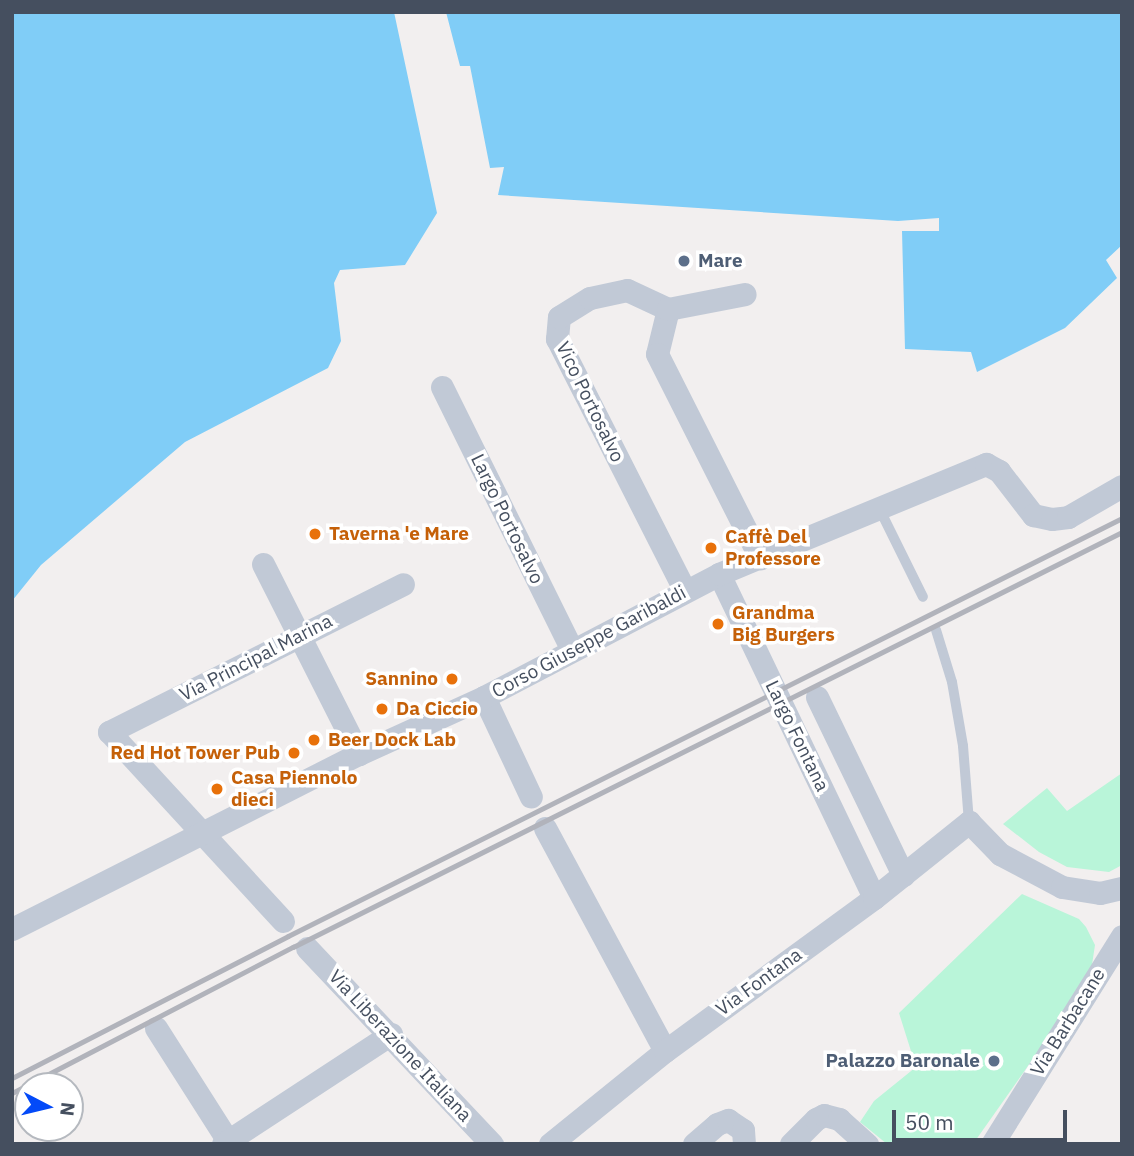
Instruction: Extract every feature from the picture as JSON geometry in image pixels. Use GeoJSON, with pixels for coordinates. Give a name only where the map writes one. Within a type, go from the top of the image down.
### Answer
{"type":"FeatureCollection","features":[{"type":"Feature","properties":{"kind":"street","name":"Vico Portosalvo"},"geometry":{"type":"LineString","coordinates":[[668,309],[627,290],[590,298],[559,317],[557,339],[685,592]]}},
{"type":"Feature","properties":{"kind":"street"},"geometry":{"type":"LineString","coordinates":[[745,294],[668,309],[657,355],[760,558]]}},
{"type":"Feature","properties":{"kind":"street","name":"Largo Portosalvo"},"geometry":{"type":"LineString","coordinates":[[442,387],[572,650]]}},
{"type":"Feature","properties":{"kind":"street","name":"Corso Giuseppe Garibaldi"},"geometry":{"type":"LineString","coordinates":[[12,929],[359,754],[484,697],[719,575],[986,464],[999,471],[1033,515],[1052,519],[1068,517],[1122,486]]}},
{"type":"Feature","properties":{"kind":"street"},"geometry":{"type":"LineString","coordinates":[[263,564],[359,754]]}},
{"type":"Feature","properties":{"kind":"street","name":"Largo Fontana"},"geometry":{"type":"LineString","coordinates":[[719,575],[874,898]]}},
{"type":"Feature","properties":{"kind":"street","name":"Via Principal Marina"},"geometry":{"type":"LineString","coordinates":[[202,833],[109,732],[403,584]]}},
{"type":"Feature","properties":{"kind":"street"},"geometry":{"type":"LineString","coordinates":[[484,697],[531,797]]}},
{"type":"Feature","properties":{"kind":"street","name":"Largo Fontana"},"geometry":{"type":"LineString","coordinates":[[817,697],[903,875]]}},
{"type":"Feature","properties":{"kind":"street"},"geometry":{"type":"LineString","coordinates":[[968,822],[1000,854],[1062,887],[1100,893],[1122,888]]}},
{"type":"Feature","properties":{"kind":"street","name":"Via Fontana"},"geometry":{"type":"LineString","coordinates":[[550,1144],[665,1051],[874,898],[968,822]]}},
{"type":"Feature","properties":{"kind":"street"},"geometry":{"type":"LineString","coordinates":[[545,828],[665,1051]]}},
{"type":"Feature","properties":{"kind":"street"},"geometry":{"type":"LineString","coordinates":[[202,833],[284,921]]}},
{"type":"Feature","properties":{"kind":"street","name":"Via Barbacane"},"geometry":{"type":"LineString","coordinates":[[992,1144],[1122,936]]}},
{"type":"Feature","properties":{"kind":"street","name":"Via Liberazione Italiana"},"geometry":{"type":"LineString","coordinates":[[307,948],[492,1144]]}},
{"type":"Feature","properties":{"kind":"street"},"geometry":{"type":"LineString","coordinates":[[156,1028],[227,1143],[391,1034]]}},
{"type":"Feature","properties":{"kind":"street"},"geometry":{"type":"LineString","coordinates":[[791,1144],[816,1119],[824,1115],[839,1119],[867,1144]]}},
{"type":"Feature","properties":{"kind":"street"},"geometry":{"type":"LineString","coordinates":[[694,1144],[717,1124],[728,1120],[743,1130],[744,1144]]}},
{"type":"Feature","properties":{"kind":"lane"},"geometry":{"type":"LineString","coordinates":[[879,508],[923,597]]}},
{"type":"Feature","properties":{"kind":"lane"},"geometry":{"type":"LineString","coordinates":[[936,630],[952,682],[963,746],[968,822]]}},
{"type":"Feature","properties":{"kind":"green space"},"geometry":{"type":"Polygon","coordinates":[[[1122,773],[1122,865],[1109,872],[1067,867],[1039,852],[1003,824],[1047,788],[1067,811],[1122,773]]]}},
{"type":"Feature","properties":{"kind":"green space"},"geometry":{"type":"Polygon","coordinates":[[[1022,894],[1079,919],[1086,927],[1095,945],[1090,978],[973,1144],[887,1144],[860,1122],[874,1101],[916,1067],[899,1013],[1022,894]]]}},
{"type":"Feature","properties":{"kind":"water"},"geometry":{"type":"Polygon","coordinates":[[[12,12],[394,12],[437,213],[405,265],[340,270],[334,283],[341,341],[328,368],[185,442],[41,565],[12,601],[12,12]]]}},
{"type":"Feature","properties":{"kind":"water"},"geometry":{"type":"Polygon","coordinates":[[[446,12],[1122,12],[1122,245],[1106,260],[1117,278],[1065,328],[977,372],[971,352],[905,349],[902,231],[939,231],[939,218],[898,221],[498,195],[504,167],[490,168],[470,66],[460,66],[446,12]]]}},
{"type":"Feature","properties":{"kind":"railway"},"geometry":{"type":"LineString","coordinates":[[12,1078],[288,936],[1122,518]]}},
{"type":"Feature","properties":{"kind":"railway"},"geometry":{"type":"LineString","coordinates":[[12,1093],[293,947],[1122,532]]}},
{"type":"Feature","properties":{"kind":"place","name":"Mare"},"geometry":{"type":"Point","coordinates":[684,261]}},
{"type":"Feature","properties":{"kind":"place","name":"Taverna 'e Mare"},"geometry":{"type":"Point","coordinates":[315,534]}},
{"type":"Feature","properties":{"kind":"place","name":"Caffè Del Professore"},"geometry":{"type":"Point","coordinates":[711,548]}},
{"type":"Feature","properties":{"kind":"place","name":"Grandma Big Burgers"},"geometry":{"type":"Point","coordinates":[718,624]}},
{"type":"Feature","properties":{"kind":"place","name":"Sannino"},"geometry":{"type":"Point","coordinates":[452,679]}},
{"type":"Feature","properties":{"kind":"place","name":"Da Ciccio"},"geometry":{"type":"Point","coordinates":[382,709]}},
{"type":"Feature","properties":{"kind":"place","name":"Beer Dock Lab"},"geometry":{"type":"Point","coordinates":[314,740]}},
{"type":"Feature","properties":{"kind":"place","name":"Red Hot Tower Pub"},"geometry":{"type":"Point","coordinates":[294,753]}},
{"type":"Feature","properties":{"kind":"place","name":"Casa Piennolo dieci"},"geometry":{"type":"Point","coordinates":[217,789]}},
{"type":"Feature","properties":{"kind":"place","name":"Palazzo Baronale"},"geometry":{"type":"Point","coordinates":[994,1061]}}]}
